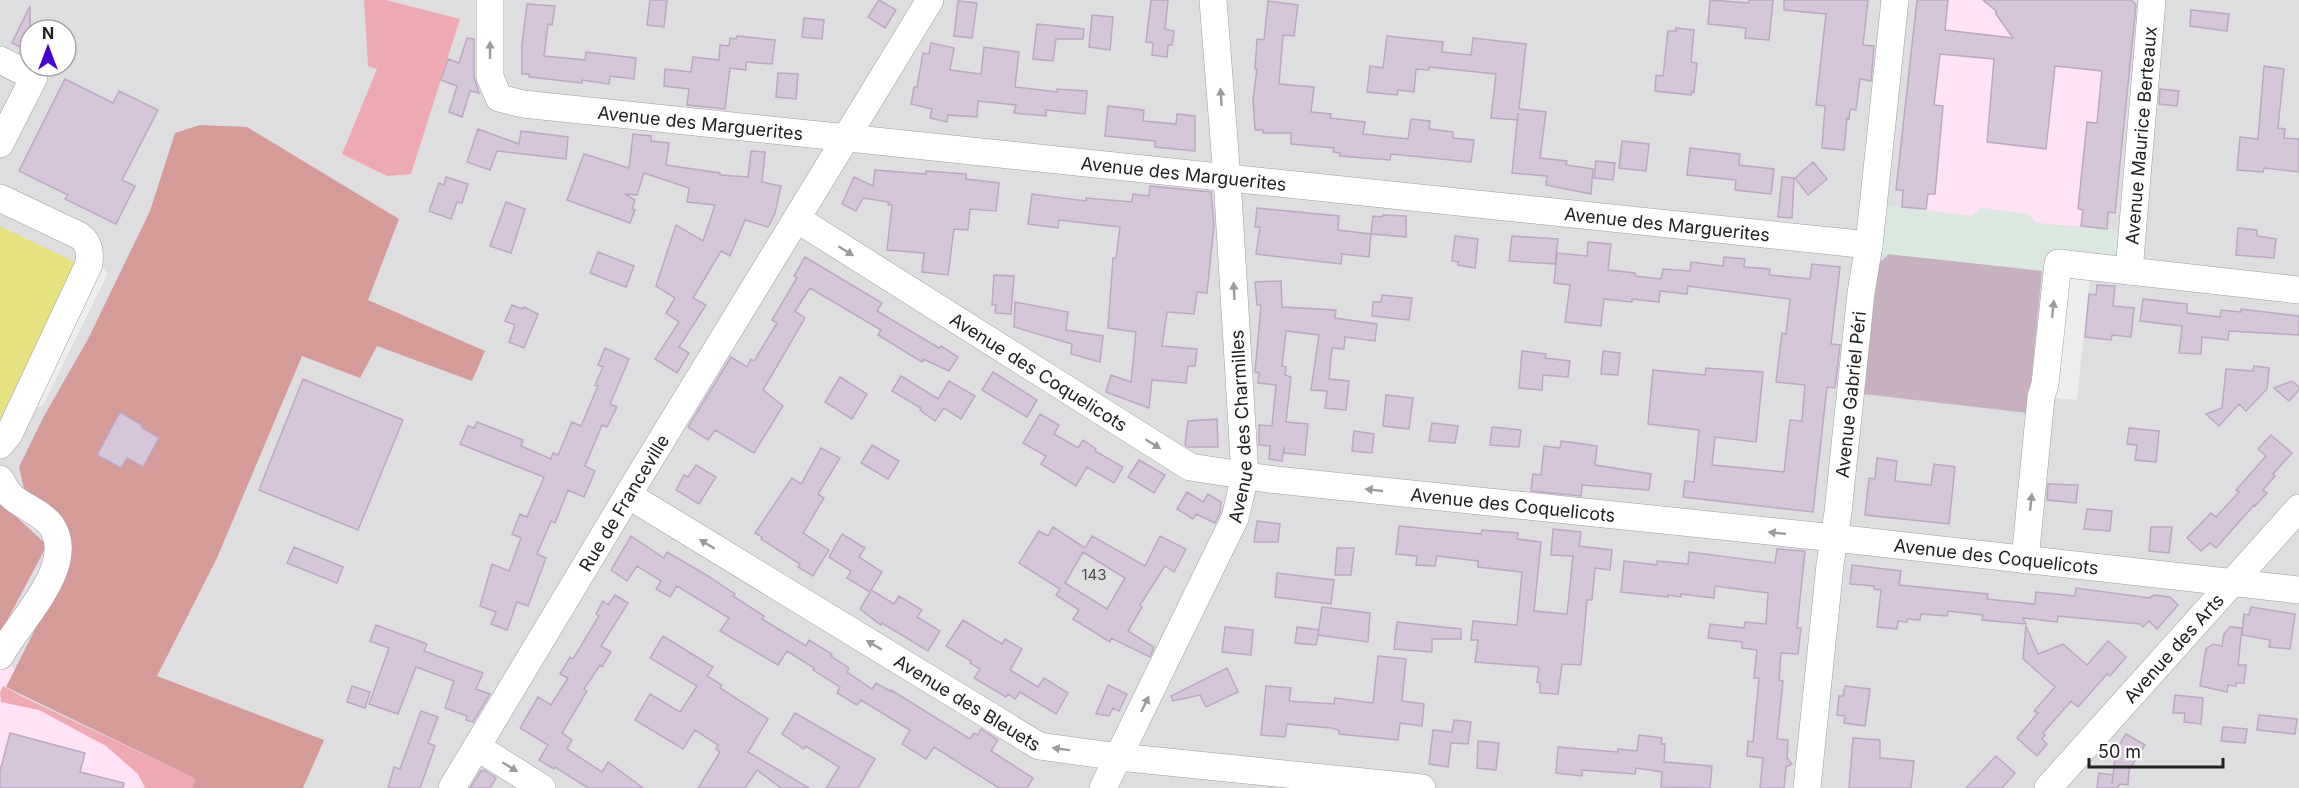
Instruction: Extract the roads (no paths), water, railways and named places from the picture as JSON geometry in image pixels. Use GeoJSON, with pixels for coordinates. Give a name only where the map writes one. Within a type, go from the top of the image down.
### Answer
{"type":"FeatureCollection","features":[{"type":"Feature","properties":{"kind":"street","name":"Avenue des Marguerites"},"geometry":{"type":"LineString","coordinates":[[490,0],[490,77],[499,98],[523,104],[847,136],[1869,245]]}},
{"type":"Feature","properties":{"kind":"street","name":"Rue de Franceville"},"geometry":{"type":"LineString","coordinates":[[452,788],[930,0]]}},
{"type":"Feature","properties":{"kind":"street","name":"Avenue des Charmilles"},"geometry":{"type":"LineString","coordinates":[[1103,788],[1235,518],[1245,476],[1227,178],[1213,0]]}},
{"type":"Feature","properties":{"kind":"street","name":"Avenue Gabriel Péri"},"geometry":{"type":"LineString","coordinates":[[1807,788],[1830,565],[1835,538],[1861,293],[1869,245],[1895,0]]}},
{"type":"Feature","properties":{"kind":"street","name":"Avenue Maurice Berteaux"},"geometry":{"type":"LineString","coordinates":[[2128,271],[2152,0]]}},
{"type":"Feature","properties":{"kind":"street"},"geometry":{"type":"LineString","coordinates":[[0,60],[34,76],[0,144]]}},
{"type":"Feature","properties":{"kind":"street"},"geometry":{"type":"LineString","coordinates":[[0,198],[80,236],[86,240],[90,252],[89,264],[9,434],[0,445]]}},
{"type":"Feature","properties":{"kind":"street","name":"Avenue des Coquelicots"},"geometry":{"type":"LineString","coordinates":[[797,219],[1190,467],[1245,476],[1835,538],[2299,591]]}},
{"type":"Feature","properties":{"kind":"street"},"geometry":{"type":"LineString","coordinates":[[2025,560],[2041,397],[2045,384],[2058,263],[2299,291]]}},
{"type":"Feature","properties":{"kind":"street"},"geometry":{"type":"LineString","coordinates":[[0,479],[9,494],[50,524],[59,543],[57,564],[0,656]]}},
{"type":"Feature","properties":{"kind":"street","name":"Avenue des Bleuets"},"geometry":{"type":"LineString","coordinates":[[628,495],[1039,746],[1119,757],[1422,788]]}},
{"type":"Feature","properties":{"kind":"street","name":"Avenue des Arts"},"geometry":{"type":"LineString","coordinates":[[2048,788],[2299,508]]}},
{"type":"Feature","properties":{"kind":"street"},"geometry":{"type":"LineString","coordinates":[[477,747],[542,788]]}}]}
